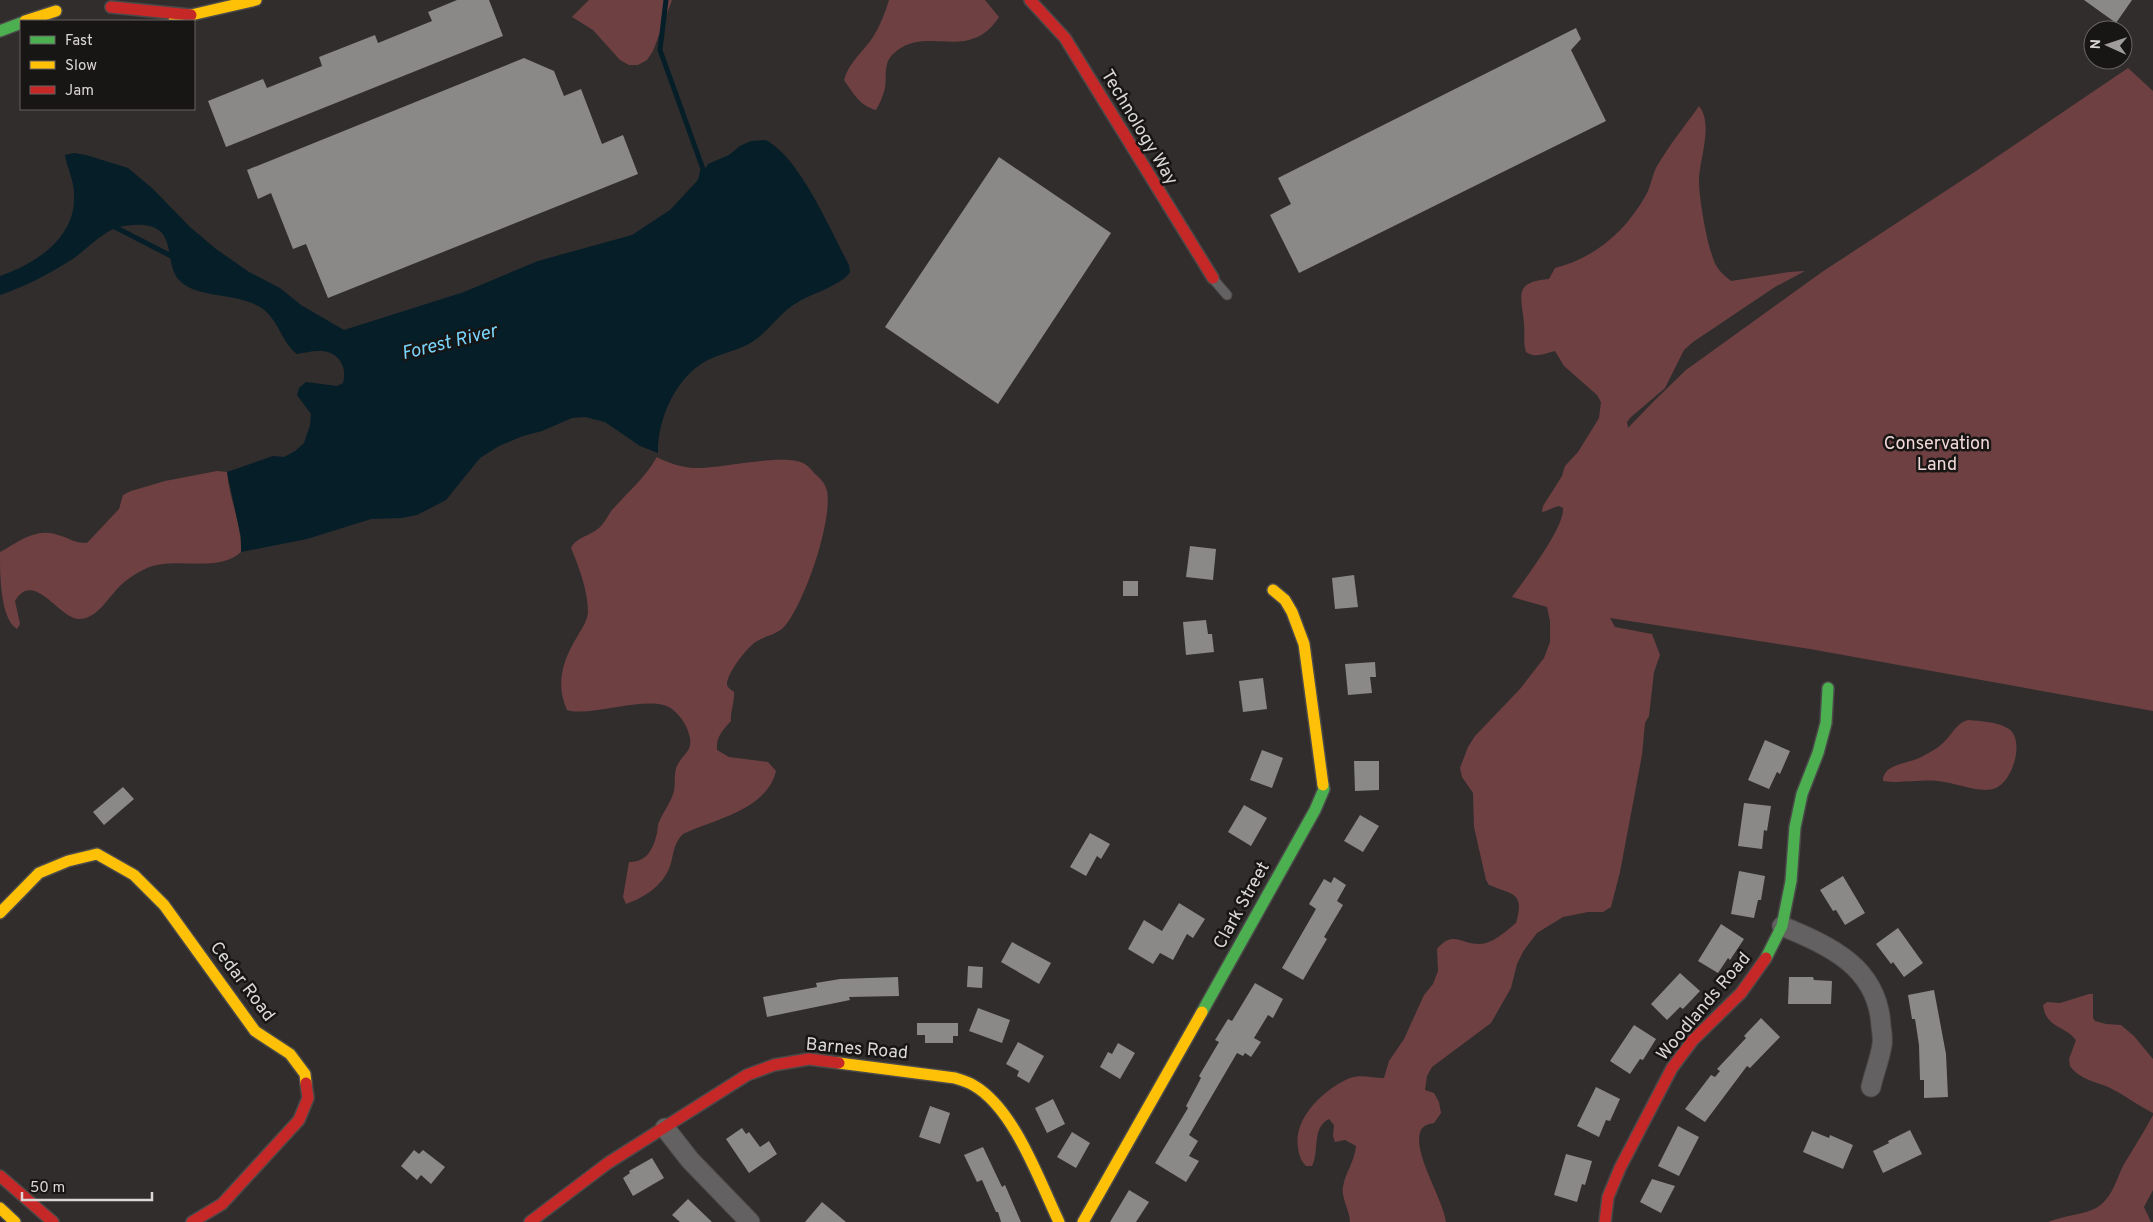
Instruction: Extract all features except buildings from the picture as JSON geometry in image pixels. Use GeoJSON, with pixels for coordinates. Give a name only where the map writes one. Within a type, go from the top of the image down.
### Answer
{"type":"FeatureCollection","features":[{"type":"Feature","properties":{"kind":"street"},"geometry":{"type":"LineString","coordinates":[[177,20],[256,0]]}},
{"type":"Feature","properties":{"kind":"street","name":"Technology Way"},"geometry":{"type":"LineString","coordinates":[[1030,0],[1065,38],[1213,278]]}},
{"type":"Feature","properties":{"kind":"street"},"geometry":{"type":"LineString","coordinates":[[107,4],[191,15]]}},
{"type":"Feature","properties":{"kind":"street"},"geometry":{"type":"LineString","coordinates":[[107,4],[115,20]]}},
{"type":"Feature","properties":{"kind":"street"},"geometry":{"type":"LineString","coordinates":[[27,20],[59,7]]}},
{"type":"Feature","properties":{"kind":"street"},"geometry":{"type":"LineString","coordinates":[[0,31],[20,23]]}},
{"type":"Feature","properties":{"kind":"street","name":"Clark Street"},"geometry":{"type":"LineString","coordinates":[[1083,1222],[1315,810],[1324,789],[1304,644],[1292,612],[1285,600],[1273,590]]}},
{"type":"Feature","properties":{"kind":"street","name":"Woodlands Road"},"geometry":{"type":"LineString","coordinates":[[1605,1222],[1608,1197],[1620,1168],[1672,1068],[1693,1040],[1741,993],[1765,960],[1782,926],[1791,881],[1795,827],[1802,794],[1818,753],[1824,731],[1828,688]]}},
{"type":"Feature","properties":{"kind":"street","name":"Cedar Road"},"geometry":{"type":"LineString","coordinates":[[0,913],[39,873],[68,861],[97,854],[134,875],[164,905],[255,1031],[290,1054],[305,1074],[308,1098],[299,1120],[222,1204],[192,1222]]}},
{"type":"Feature","properties":{"kind":"street"},"geometry":{"type":"LineString","coordinates":[[1782,926],[1824,944],[1849,960],[1872,987],[1881,1013],[1882,1044],[1871,1087]]}},
{"type":"Feature","properties":{"kind":"street","name":"Barnes Road"},"geometry":{"type":"LineString","coordinates":[[530,1222],[566,1193],[747,1075],[774,1065],[792,1061],[832,1061],[955,1078],[973,1085],[988,1096],[1010,1122],[1059,1222]]}},
{"type":"Feature","properties":{"kind":"street"},"geometry":{"type":"LineString","coordinates":[[665,1128],[690,1160],[750,1222]]}},
{"type":"Feature","properties":{"kind":"street"},"geometry":{"type":"LineString","coordinates":[[0,1176],[53,1222]]}},
{"type":"Feature","properties":{"kind":"street"},"geometry":{"type":"LineString","coordinates":[[0,1208],[15,1222]]}},
{"type":"Feature","properties":{"kind":"lane"},"geometry":{"type":"LineString","coordinates":[[1213,278],[1227,295]]}},
{"type":"Feature","properties":{"kind":"green space"},"geometry":{"type":"Polygon","coordinates":[[[589,0],[672,0],[653,51],[647,60],[638,65],[629,65],[620,60],[593,30],[572,17],[589,0]]]}},
{"type":"Feature","properties":{"kind":"green space"},"geometry":{"type":"Polygon","coordinates":[[[889,0],[985,0],[999,17],[987,31],[974,39],[918,42],[905,46],[892,55],[887,63],[886,84],[876,110],[861,102],[844,80],[853,62],[876,33],[889,0]]]}},
{"type":"Feature","properties":{"kind":"green space","name":"Conservation Land"},"geometry":{"type":"Polygon","coordinates":[[[2125,70],[2130,70],[2153,91],[2153,711],[1810,649],[1610,618],[1615,627],[1652,634],[1660,655],[1654,672],[1649,716],[1645,723],[1642,755],[1620,872],[1611,907],[1603,912],[1588,912],[1563,917],[1537,933],[1524,950],[1517,964],[1511,988],[1491,1023],[1432,1067],[1427,1076],[1425,1090],[1434,1093],[1439,1102],[1441,1113],[1434,1123],[1428,1124],[1421,1130],[1419,1139],[1420,1150],[1444,1212],[1446,1222],[1350,1222],[1343,1196],[1343,1187],[1356,1146],[1345,1140],[1335,1142],[1333,1136],[1334,1125],[1329,1119],[1320,1128],[1312,1166],[1306,1166],[1298,1148],[1300,1126],[1305,1116],[1312,1106],[1330,1089],[1350,1078],[1363,1076],[1384,1078],[1389,1061],[1404,1039],[1424,995],[1433,984],[1438,971],[1437,949],[1443,943],[1452,939],[1479,944],[1489,942],[1516,923],[1518,913],[1519,905],[1515,896],[1489,885],[1486,880],[1474,827],[1473,793],[1462,777],[1460,768],[1468,747],[1475,736],[1520,689],[1544,658],[1550,642],[1550,621],[1547,607],[1512,597],[1558,528],[1563,508],[1559,506],[1542,512],[1543,506],[1562,476],[1565,466],[1578,452],[1599,418],[1601,402],[1597,395],[1564,366],[1555,351],[1537,355],[1526,352],[1521,298],[1524,287],[1529,283],[1549,279],[1555,268],[1596,250],[1619,231],[1638,208],[1648,192],[1657,166],[1699,106],[1703,114],[1706,132],[1699,181],[1701,200],[1707,238],[1717,267],[1731,281],[1805,271],[1775,287],[1693,342],[1684,350],[1665,388],[1631,417],[1627,422],[1628,428],[1686,370],[1822,272],[2125,70]]]}},
{"type":"Feature","properties":{"kind":"green space"},"geometry":{"type":"Polygon","coordinates":[[[657,457],[684,467],[693,468],[766,460],[793,460],[809,467],[824,483],[828,504],[826,521],[815,562],[792,616],[784,627],[757,641],[749,648],[734,667],[728,679],[727,685],[734,692],[731,721],[722,731],[717,750],[729,757],[768,762],[776,771],[771,784],[762,795],[738,812],[683,834],[676,844],[671,863],[664,877],[654,889],[641,898],[626,904],[623,897],[629,862],[635,862],[644,858],[650,852],[657,835],[658,824],[674,791],[676,767],[690,747],[689,734],[684,722],[678,715],[672,709],[663,705],[636,704],[577,712],[567,710],[563,700],[561,682],[568,654],[588,615],[585,588],[571,548],[581,538],[601,526],[612,510],[647,472],[657,457]]]}},
{"type":"Feature","properties":{"kind":"green space"},"geometry":{"type":"Polygon","coordinates":[[[217,471],[227,472],[240,531],[241,552],[220,562],[156,565],[145,569],[123,583],[101,608],[85,618],[71,617],[47,598],[30,590],[22,593],[15,601],[20,624],[17,629],[11,623],[7,616],[2,595],[0,552],[21,540],[42,533],[50,533],[87,543],[119,509],[123,495],[165,481],[217,471]]]}},
{"type":"Feature","properties":{"kind":"green space"},"geometry":{"type":"Polygon","coordinates":[[[1968,720],[2000,725],[2009,729],[2014,735],[2016,742],[2015,760],[2012,769],[2002,784],[1990,790],[1984,790],[1936,781],[1883,781],[1884,775],[1892,767],[1918,759],[1936,749],[1957,726],[1968,720]]]}},
{"type":"Feature","properties":{"kind":"green space"},"geometry":{"type":"Polygon","coordinates":[[[2093,994],[2093,1018],[2095,1021],[2121,1025],[2134,1036],[2153,1059],[2153,1113],[2112,1089],[2084,1078],[2070,1066],[2069,1059],[2076,1040],[2048,1018],[2043,1005],[2047,1002],[2060,1003],[2093,994]]]}},
{"type":"Feature","properties":{"kind":"green space"},"geometry":{"type":"Polygon","coordinates":[[[2153,1115],[2153,1190],[2144,1207],[2151,1222],[2048,1222],[2092,1210],[2106,1200],[2123,1166],[2153,1115]]]}},
{"type":"Feature","properties":{"kind":"water"},"geometry":{"type":"Polygon","coordinates":[[[765,140],[777,148],[790,161],[802,177],[849,265],[850,272],[840,281],[792,306],[755,340],[712,358],[695,368],[677,388],[670,401],[661,427],[658,453],[640,446],[605,422],[585,417],[572,418],[499,446],[480,458],[446,500],[417,515],[402,518],[371,519],[307,539],[241,552],[241,537],[227,472],[273,456],[284,457],[304,443],[310,425],[311,414],[297,395],[299,388],[306,382],[337,386],[343,383],[344,370],[336,356],[325,351],[297,354],[287,343],[272,318],[260,307],[240,299],[197,291],[188,287],[181,282],[174,271],[168,245],[162,233],[148,225],[129,225],[111,230],[60,267],[0,295],[0,276],[28,264],[40,256],[62,235],[69,223],[73,209],[74,193],[65,155],[74,153],[128,168],[152,188],[190,227],[216,249],[249,272],[280,288],[301,305],[344,330],[464,292],[538,261],[632,235],[670,210],[697,181],[708,164],[729,155],[740,146],[751,141],[765,140]]]}},
{"type":"Feature","properties":{"kind":"waterway","name":"Forest River"},"geometry":{"type":"LineString","coordinates":[[666,0],[660,50],[703,169],[701,179]]}},
{"type":"Feature","properties":{"kind":"waterway","name":"Forest River"},"geometry":{"type":"LineString","coordinates":[[111,225],[175,258]]}},
{"type":"Feature","properties":{"kind":"traffic: fast"},"geometry":{"type":"LineString","coordinates":[[0,31],[20,23]]}},
{"type":"Feature","properties":{"kind":"traffic: fast"},"geometry":{"type":"LineString","coordinates":[[1766,958],[1782,926],[1791,881],[1795,827],[1802,794],[1818,753],[1826,723],[1828,688]]}},
{"type":"Feature","properties":{"kind":"traffic: fast"},"geometry":{"type":"LineString","coordinates":[[1202,1012],[1315,810],[1324,789],[1323,785]]}},
{"type":"Feature","properties":{"kind":"traffic: slow"},"geometry":{"type":"LineString","coordinates":[[177,20],[256,0]]}},
{"type":"Feature","properties":{"kind":"traffic: slow"},"geometry":{"type":"LineString","coordinates":[[28,20],[56,11]]}},
{"type":"Feature","properties":{"kind":"traffic: slow"},"geometry":{"type":"LineString","coordinates":[[1273,590],[1285,600],[1292,612],[1304,644],[1323,785]]}},
{"type":"Feature","properties":{"kind":"traffic: slow"},"geometry":{"type":"LineString","coordinates":[[0,913],[39,873],[68,861],[97,854],[134,875],[164,905],[255,1031],[290,1054],[305,1074],[306,1083]]}},
{"type":"Feature","properties":{"kind":"traffic: slow"},"geometry":{"type":"LineString","coordinates":[[1083,1222],[1202,1012]]}},
{"type":"Feature","properties":{"kind":"traffic: slow"},"geometry":{"type":"LineString","coordinates":[[839,1063],[955,1078],[973,1085],[988,1096],[1013,1127],[1034,1166],[1059,1222]]}},
{"type":"Feature","properties":{"kind":"traffic: slow"},"geometry":{"type":"LineString","coordinates":[[0,1208],[15,1222]]}},
{"type":"Feature","properties":{"kind":"traffic: jam"},"geometry":{"type":"LineString","coordinates":[[1030,0],[1065,38],[1213,278]]}},
{"type":"Feature","properties":{"kind":"traffic: jam"},"geometry":{"type":"LineString","coordinates":[[111,7],[191,15]]}},
{"type":"Feature","properties":{"kind":"traffic: jam"},"geometry":{"type":"LineString","coordinates":[[1605,1222],[1608,1197],[1620,1168],[1672,1068],[1693,1040],[1741,993],[1766,958]]}},
{"type":"Feature","properties":{"kind":"traffic: jam"},"geometry":{"type":"LineString","coordinates":[[530,1222],[608,1163],[747,1075],[774,1065],[809,1059],[839,1063]]}},
{"type":"Feature","properties":{"kind":"traffic: jam"},"geometry":{"type":"LineString","coordinates":[[192,1222],[222,1204],[299,1120],[308,1098],[306,1083]]}},
{"type":"Feature","properties":{"kind":"traffic: jam"},"geometry":{"type":"LineString","coordinates":[[0,1176],[53,1222]]}}]}
